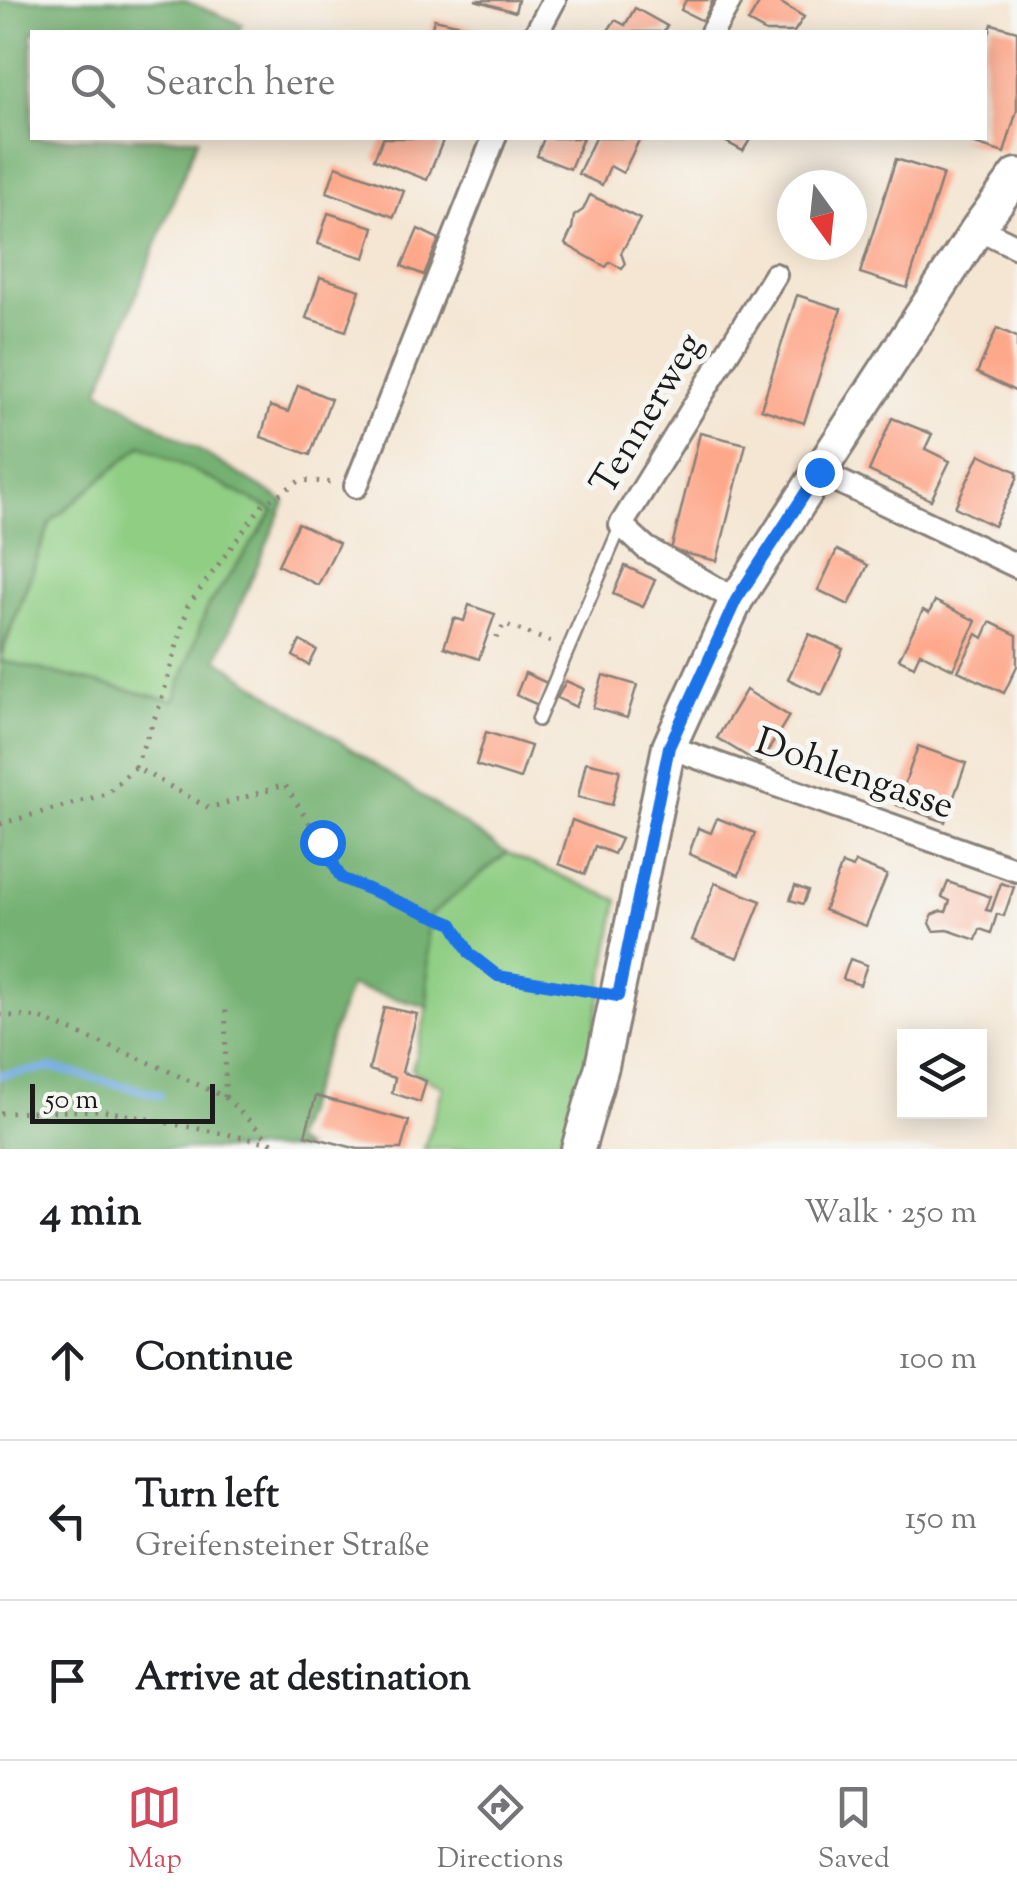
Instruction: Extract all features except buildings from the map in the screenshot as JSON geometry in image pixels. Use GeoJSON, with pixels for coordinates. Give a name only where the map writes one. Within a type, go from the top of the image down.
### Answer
{"type":"FeatureCollection","features":[{"type":"Feature","properties":{"kind":"main road"},"geometry":{"type":"LineString","coordinates":[[578,1149],[618,996],[669,747],[736,600],[978,228],[1017,175]]}},
{"type":"Feature","properties":{"kind":"street"},"geometry":{"type":"LineString","coordinates":[[539,30],[554,0]]}},
{"type":"Feature","properties":{"kind":"street"},"geometry":{"type":"LineString","coordinates":[[713,30],[730,0]]}},
{"type":"Feature","properties":{"kind":"street"},"geometry":{"type":"LineString","coordinates":[[356,486],[493,140]]}},
{"type":"Feature","properties":{"kind":"street"},"geometry":{"type":"LineString","coordinates":[[978,228],[1017,247]]}},
{"type":"Feature","properties":{"kind":"street","name":"Tennerweg"},"geometry":{"type":"LineString","coordinates":[[736,600],[646,548],[621,525],[775,275]]}},
{"type":"Feature","properties":{"kind":"street"},"geometry":{"type":"LineString","coordinates":[[819,472],[1017,566]]}},
{"type":"Feature","properties":{"kind":"street","name":"Dohlengasse"},"geometry":{"type":"LineString","coordinates":[[669,747],[1017,870]]}},
{"type":"Feature","properties":{"kind":"lane"},"geometry":{"type":"LineString","coordinates":[[538,720],[621,525]]}},
{"type":"Feature","properties":{"kind":"path"},"geometry":{"type":"LineString","coordinates":[[0,824],[106,794],[135,766],[161,702],[188,606],[262,505],[300,480],[356,486]]}},
{"type":"Feature","properties":{"kind":"path"},"geometry":{"type":"LineString","coordinates":[[496,638],[504,624],[568,648]]}},
{"type":"Feature","properties":{"kind":"path"},"geometry":{"type":"LineString","coordinates":[[135,766],[209,808],[285,785],[341,878],[453,924],[470,954],[498,976],[618,996]]}},
{"type":"Feature","properties":{"kind":"path"},"geometry":{"type":"LineString","coordinates":[[225,1097],[226,1003]]}},
{"type":"Feature","properties":{"kind":"path"},"geometry":{"type":"LineString","coordinates":[[0,1015],[40,1018],[225,1097],[272,1143]]}},
{"type":"Feature","properties":{"kind":"path"},"geometry":{"type":"LineString","coordinates":[[0,1113],[101,1110],[272,1143],[284,1149]]}},
{"type":"Feature","properties":{"kind":"green space"},"geometry":{"type":"Polygon","coordinates":[[[0,0],[183,0],[242,24],[240,30],[30,30],[30,140],[197,140],[99,390],[285,502],[217,659],[507,853],[427,918],[428,1007],[350,986],[292,1141],[305,1149],[26,1149],[0,1145],[0,660],[174,701],[207,608],[274,511],[142,445],[51,521],[0,656],[0,0]]]}},
{"type":"Feature","properties":{"kind":"green space"},"geometry":{"type":"Polygon","coordinates":[[[142,445],[275,511],[207,608],[174,701],[0,660],[51,521],[142,445]]]}},
{"type":"Feature","properties":{"kind":"green space"},"geometry":{"type":"Polygon","coordinates":[[[507,853],[618,900],[589,1059],[558,1149],[424,1149],[443,1087],[412,1070],[428,1007],[427,918],[507,853]]]}},
{"type":"Feature","properties":{"kind":"waterway"},"geometry":{"type":"LineString","coordinates":[[0,1075],[53,1068],[160,1095]]}},
{"type":"Feature","properties":{"kind":"route"},"geometry":{"type":"LineString","coordinates":[[322,842],[341,878],[453,924],[470,954],[498,976],[618,996],[669,747],[736,600],[819,472]]}}]}
